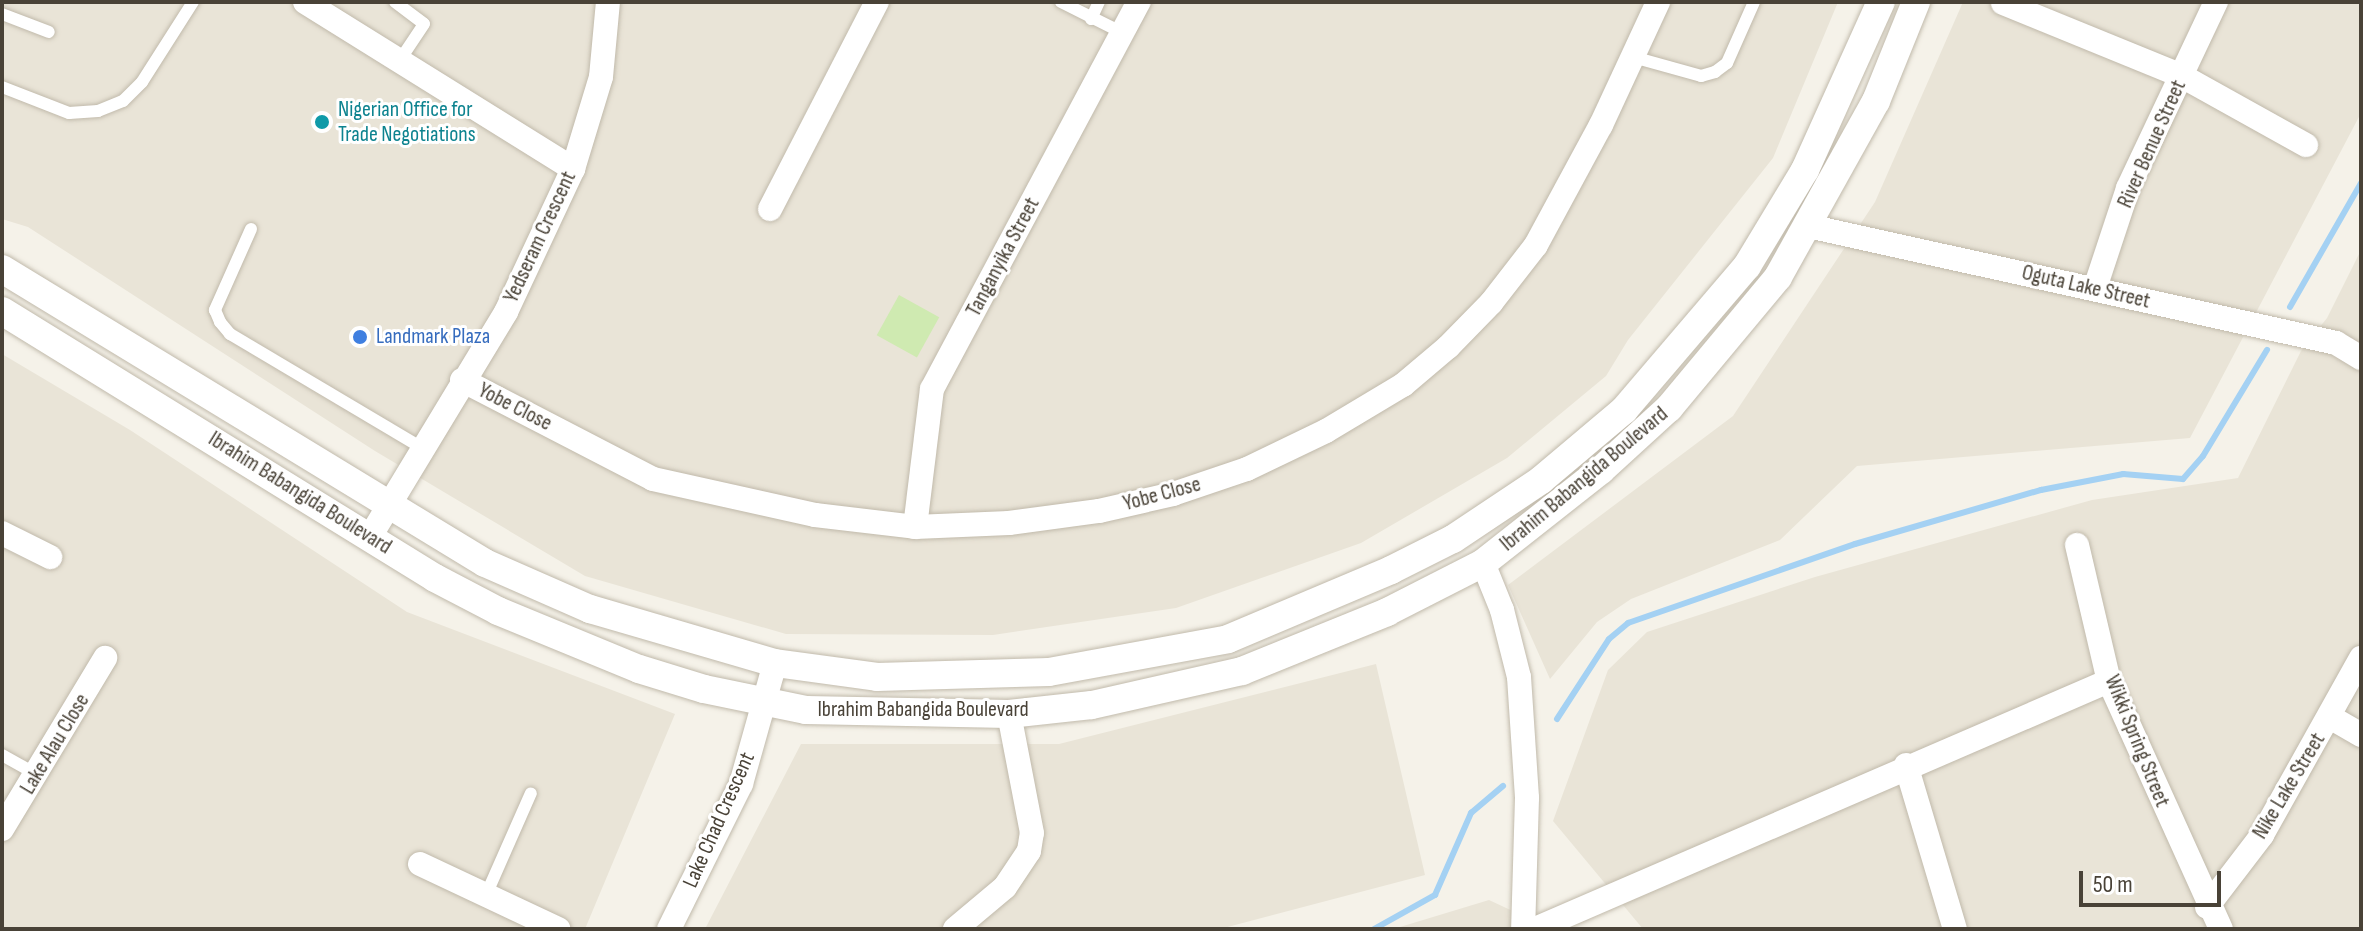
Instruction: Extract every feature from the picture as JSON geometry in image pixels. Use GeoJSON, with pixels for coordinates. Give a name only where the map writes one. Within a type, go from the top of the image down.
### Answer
{"type":"FeatureCollection","features":[{"type":"Feature","properties":{"kind":"street"},"geometry":{"type":"LineString","coordinates":[[305,2],[331,8],[400,60],[573,169]]}},
{"type":"Feature","properties":{"kind":"street","name":"Yedseram Crescent"},"geometry":{"type":"LineString","coordinates":[[371,535],[462,380],[506,312],[573,169],[601,77],[608,2]]}},
{"type":"Feature","properties":{"kind":"street"},"geometry":{"type":"LineString","coordinates":[[770,209],[877,2]]}},
{"type":"Feature","properties":{"kind":"street","name":"Tanganyika Street"},"geometry":{"type":"LineString","coordinates":[[915,527],[932,389],[1139,2]]}},
{"type":"Feature","properties":{"kind":"street","name":"Yobe Close"},"geometry":{"type":"LineString","coordinates":[[462,380],[653,479],[815,515],[915,527],[1039,519],[1173,494],[1247,469],[1403,385],[1491,303],[1536,245],[1658,2]]}},
{"type":"Feature","properties":{"kind":"street","name":"Ibrahim Babangida Boulevard"},"geometry":{"type":"LineString","coordinates":[[2,269],[485,563],[590,609],[775,663],[877,677],[983,677],[1121,662],[1228,639],[1328,600],[1453,539],[1541,480],[1624,410],[1704,322],[1747,266],[1805,170],[1881,2]]}},
{"type":"Feature","properties":{"kind":"street","name":"Ibrahim Babangida Boulevard"},"geometry":{"type":"LineString","coordinates":[[2,311],[371,535],[435,578],[540,629],[639,669],[765,704],[850,713],[1009,714],[1092,705],[1242,671],[1338,635],[1483,563],[1601,470],[1669,408],[1778,277],[1876,101],[1916,2]]}},
{"type":"Feature","properties":{"kind":"street","name":"River Benue Street"},"geometry":{"type":"LineString","coordinates":[[2095,288],[2128,188],[2216,2]]}},
{"type":"Feature","properties":{"kind":"street"},"geometry":{"type":"LineString","coordinates":[[2003,3],[2182,76],[2306,145]]}},
{"type":"Feature","properties":{"kind":"street","name":"Oguta Lake Street"},"geometry":{"type":"LineString","coordinates":[[1808,226],[2336,343],[2361,358]]}},
{"type":"Feature","properties":{"kind":"street"},"geometry":{"type":"LineString","coordinates":[[2,533],[50,557]]}},
{"type":"Feature","properties":{"kind":"street","name":"Wikki Spring Street"},"geometry":{"type":"LineString","coordinates":[[2077,545],[2109,681],[2207,907],[2221,929]]}},
{"type":"Feature","properties":{"kind":"street"},"geometry":{"type":"LineString","coordinates":[[1483,563],[1502,610],[1519,677],[1527,798],[1523,929]]}},
{"type":"Feature","properties":{"kind":"street","name":"Lake Alau Close"},"geometry":{"type":"LineString","coordinates":[[2,829],[38,775],[105,658]]}},
{"type":"Feature","properties":{"kind":"street","name":"Nike Lake Street"},"geometry":{"type":"LineString","coordinates":[[2207,907],[2262,835],[2361,658]]}},
{"type":"Feature","properties":{"kind":"street","name":"Lake Chad Crescent"},"geometry":{"type":"LineString","coordinates":[[669,929],[741,784],[775,663]]}},
{"type":"Feature","properties":{"kind":"street"},"geometry":{"type":"LineString","coordinates":[[1535,929],[1906,765],[2109,681]]}},
{"type":"Feature","properties":{"kind":"street"},"geometry":{"type":"LineString","coordinates":[[955,929],[1005,887],[1029,851],[1032,833],[1009,714]]}},
{"type":"Feature","properties":{"kind":"street"},"geometry":{"type":"LineString","coordinates":[[2330,717],[2361,735]]}},
{"type":"Feature","properties":{"kind":"street"},"geometry":{"type":"LineString","coordinates":[[1906,765],[1955,929]]}},
{"type":"Feature","properties":{"kind":"street"},"geometry":{"type":"LineString","coordinates":[[420,864],[558,929]]}},
{"type":"Feature","properties":{"kind":"lane"},"geometry":{"type":"LineString","coordinates":[[14,2],[5,15],[49,32]]}},
{"type":"Feature","properties":{"kind":"lane"},"geometry":{"type":"LineString","coordinates":[[2,87],[69,113],[98,111],[123,101],[142,82],[193,2]]}},
{"type":"Feature","properties":{"kind":"lane"},"geometry":{"type":"LineString","coordinates":[[395,2],[424,24],[400,60]]}},
{"type":"Feature","properties":{"kind":"lane"},"geometry":{"type":"LineString","coordinates":[[1061,2],[1123,33]]}},
{"type":"Feature","properties":{"kind":"lane"},"geometry":{"type":"LineString","coordinates":[[1091,19],[1099,2]]}},
{"type":"Feature","properties":{"kind":"lane"},"geometry":{"type":"LineString","coordinates":[[1633,57],[1701,76],[1715,72],[1727,63],[1754,2]]}},
{"type":"Feature","properties":{"kind":"lane"},"geometry":{"type":"LineString","coordinates":[[251,229],[215,310],[220,322],[230,334],[422,448]]}},
{"type":"Feature","properties":{"kind":"lane"},"geometry":{"type":"LineString","coordinates":[[2,755],[38,775]]}},
{"type":"Feature","properties":{"kind":"lane"},"geometry":{"type":"LineString","coordinates":[[486,895],[531,793]]}},
{"type":"Feature","properties":{"kind":"shaded area"},"geometry":{"type":"Polygon","coordinates":[[[2,2],[1838,2],[1773,158],[1628,340],[1606,376],[1507,458],[1361,543],[1176,608],[993,635],[786,634],[585,576],[375,451],[28,227],[2,219],[2,2]]]}},
{"type":"Feature","properties":{"kind":"shaded area"},"geometry":{"type":"Polygon","coordinates":[[[1963,2],[2361,2],[2361,113],[2190,438],[1857,466],[1780,540],[1631,599],[1597,622],[1550,679],[1508,585],[1733,416],[1875,202],[1963,2]]]}},
{"type":"Feature","properties":{"kind":"shaded area"},"geometry":{"type":"Polygon","coordinates":[[[2361,250],[2361,929],[1643,929],[1553,821],[1608,670],[1647,632],[1815,577],[2092,500],[2238,478],[2301,351],[2327,318],[2361,250]]]}},
{"type":"Feature","properties":{"kind":"shaded area"},"geometry":{"type":"Polygon","coordinates":[[[2,354],[130,430],[407,612],[675,714],[585,929],[2,929],[2,354]]]}},
{"type":"Feature","properties":{"kind":"shaded area"},"geometry":{"type":"Polygon","coordinates":[[[1376,664],[1425,875],[1220,929],[705,929],[801,744],[1059,744],[1376,664]]]}},
{"type":"Feature","properties":{"kind":"shaded area"},"geometry":{"type":"Polygon","coordinates":[[[1489,900],[1551,929],[1396,929],[1400,927],[1489,900]]]}},
{"type":"Feature","properties":{"kind":"green space"},"geometry":{"type":"Polygon","coordinates":[[[899,295],[939,317],[917,358],[877,335],[899,295]]]}},
{"type":"Feature","properties":{"kind":"waterway"},"geometry":{"type":"LineString","coordinates":[[2290,307],[2361,183]]}},
{"type":"Feature","properties":{"kind":"waterway"},"geometry":{"type":"LineString","coordinates":[[1557,719],[1609,639],[1628,623],[1855,544],[2041,490],[2123,474],[2183,479],[2203,456],[2267,350]]}},
{"type":"Feature","properties":{"kind":"waterway"},"geometry":{"type":"LineString","coordinates":[[1374,929],[1435,895],[1471,813],[1503,786]]}},
{"type":"Feature","properties":{"kind":"place","name":"Nigerian Office for Trade Negotiations"},"geometry":{"type":"Point","coordinates":[322,122]}},
{"type":"Feature","properties":{"kind":"place","name":"Landmark Plaza"},"geometry":{"type":"Point","coordinates":[360,337]}}]}
